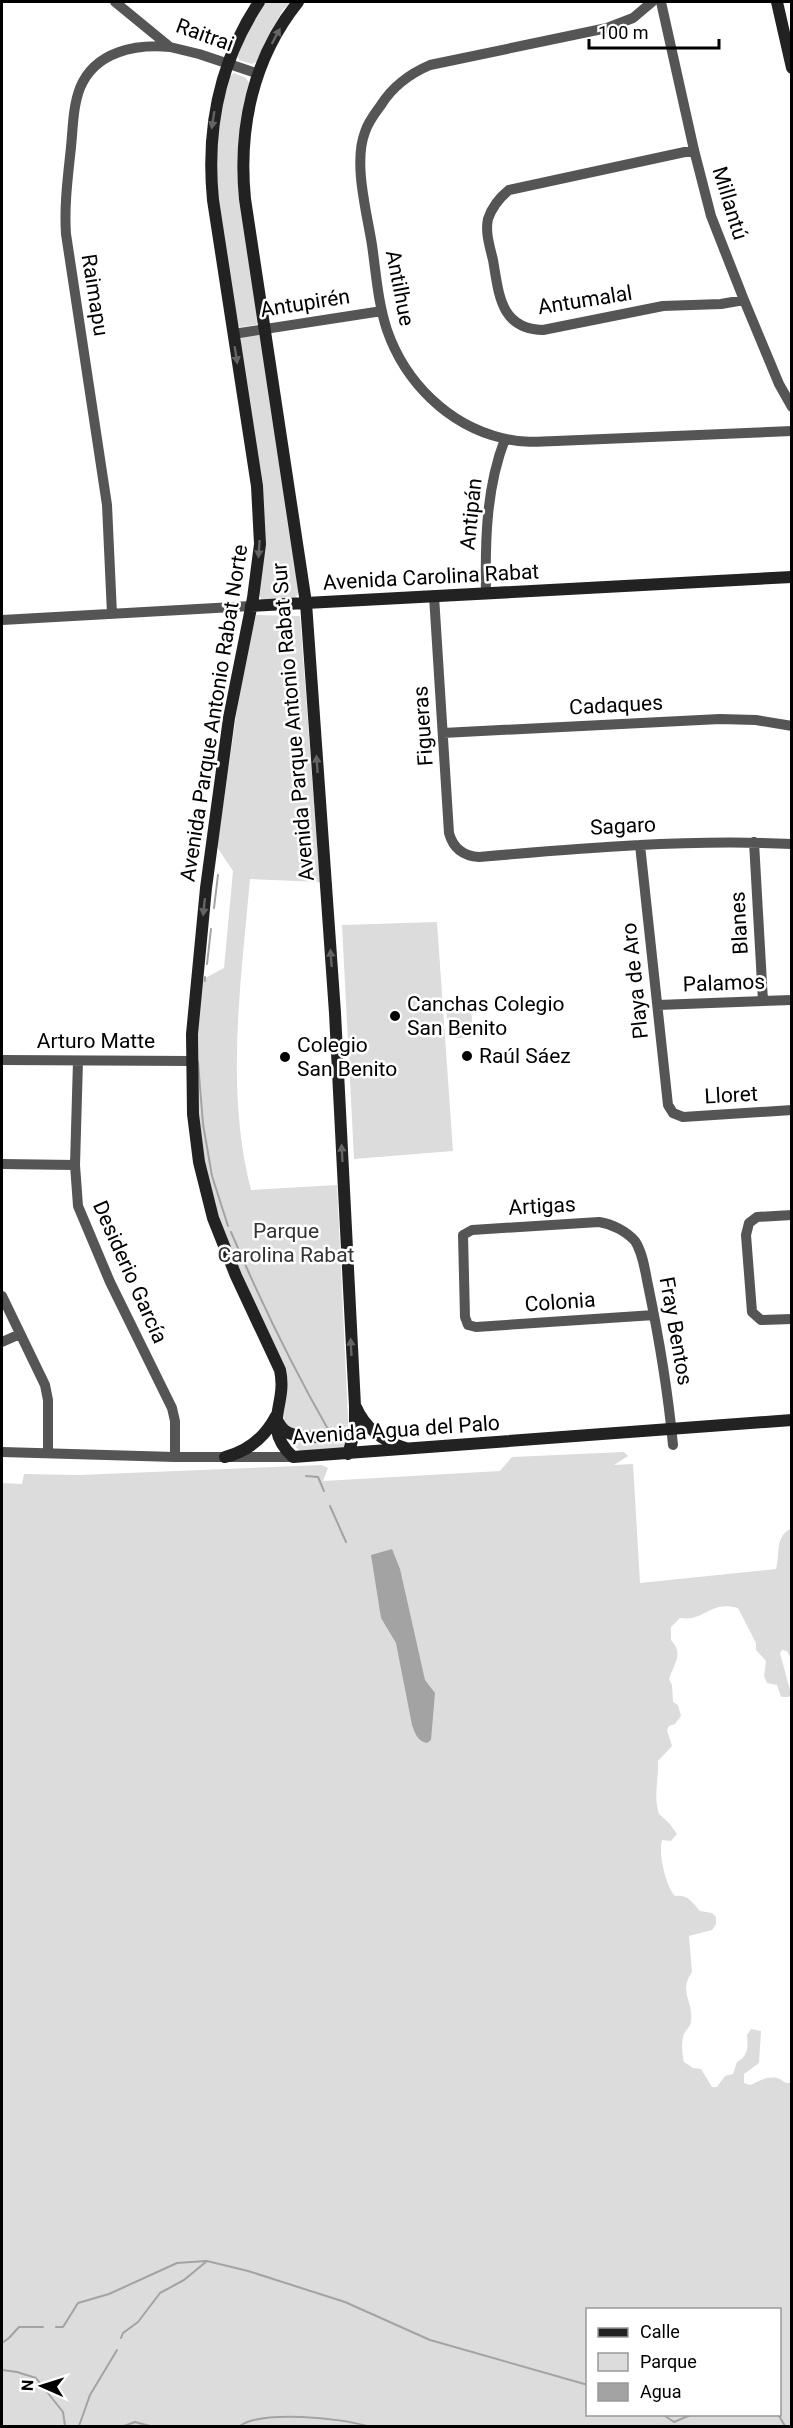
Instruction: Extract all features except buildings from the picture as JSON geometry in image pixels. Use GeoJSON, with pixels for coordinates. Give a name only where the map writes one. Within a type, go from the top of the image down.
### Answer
{"type":"FeatureCollection","features":[{"type":"Feature","properties":{"kind":"street","name":"Raitrai"},"geometry":{"type":"LineString","coordinates":[[115,2],[170,47],[259,74]]}},
{"type":"Feature","properties":{"kind":"street","name":"Avenida Parque Antonio Rabat Norte"},"geometry":{"type":"LineString","coordinates":[[260,2],[243,29],[227,64],[215,108],[210,166],[213,200],[260,516],[258,572],[233,696],[219,787],[195,985],[191,1061],[195,1135],[204,1185],[213,1218],[236,1276],[280,1370],[282,1386],[277,1417],[278,1438],[294,1457]]}},
{"type":"Feature","properties":{"kind":"street","name":"Avenida Parque Antonio Rabat Sur"},"geometry":{"type":"LineString","coordinates":[[298,2],[275,36],[259,74],[244,126],[243,161],[245,199],[306,603],[334,1013],[355,1406],[355,1431],[348,1454]]}},
{"type":"Feature","properties":{"kind":"street","name":"Antilhue"},"geometry":{"type":"LineString","coordinates":[[652,2],[639,14],[621,24],[440,62],[419,69],[393,89],[365,132],[361,154],[363,190],[382,311],[397,354],[413,380],[428,397],[449,414],[505,439],[548,442],[792,431]]}},
{"type":"Feature","properties":{"kind":"street","name":"Millantú"},"geometry":{"type":"LineString","coordinates":[[661,2],[694,150],[715,227],[779,384],[792,407]]}},
{"type":"Feature","properties":{"kind":"street"},"geometry":{"type":"LineString","coordinates":[[777,2],[788,39],[792,68]]}},
{"type":"Feature","properties":{"kind":"street","name":"Raimapu"},"geometry":{"type":"LineString","coordinates":[[112,614],[107,505],[66,234],[65,205],[70,155],[78,96],[86,77],[104,60],[122,50],[170,47]]}},
{"type":"Feature","properties":{"kind":"street","name":"Antumalal"},"geometry":{"type":"LineString","coordinates":[[694,150],[509,189],[494,206],[487,229],[502,306],[516,322],[525,327],[543,330],[663,306],[721,304],[744,300]]}},
{"type":"Feature","properties":{"kind":"street","name":"Antupirén"},"geometry":{"type":"LineString","coordinates":[[233,334],[382,311]]}},
{"type":"Feature","properties":{"kind":"street","name":"Antipán"},"geometry":{"type":"LineString","coordinates":[[486,594],[486,519],[495,470],[505,439]]}},
{"type":"Feature","properties":{"kind":"street","name":"Avenida Carolina Rabat"},"geometry":{"type":"LineString","coordinates":[[2,620],[792,577]]}},
{"type":"Feature","properties":{"kind":"street","name":"Figueras"},"geometry":{"type":"LineString","coordinates":[[434,596],[449,833],[459,850]]}},
{"type":"Feature","properties":{"kind":"street","name":"Cadaques"},"geometry":{"type":"LineString","coordinates":[[443,733],[720,719],[756,720],[792,726]]}},
{"type":"Feature","properties":{"kind":"street","name":"Sagaro"},"geometry":{"type":"LineString","coordinates":[[459,850],[466,855],[479,857],[688,842],[792,844]]}},
{"type":"Feature","properties":{"kind":"street","name":"Blanes"},"geometry":{"type":"LineString","coordinates":[[754,842],[763,1001]]}},
{"type":"Feature","properties":{"kind":"street","name":"Playa de Aro"},"geometry":{"type":"LineString","coordinates":[[640,845],[668,1105],[673,1113]]}},
{"type":"Feature","properties":{"kind":"street","name":"Palamos"},"geometry":{"type":"LineString","coordinates":[[658,1005],[792,1000]]}},
{"type":"Feature","properties":{"kind":"street","name":"Arturo Matte"},"geometry":{"type":"LineString","coordinates":[[2,1060],[191,1061]]}},
{"type":"Feature","properties":{"kind":"street","name":"Desiderio García"},"geometry":{"type":"LineString","coordinates":[[78,1061],[75,1165],[76,1194],[81,1216],[110,1282],[172,1408],[175,1421],[176,1457]]}},
{"type":"Feature","properties":{"kind":"street","name":"Lloret"},"geometry":{"type":"LineString","coordinates":[[673,1113],[683,1117],[792,1110]]}},
{"type":"Feature","properties":{"kind":"street"},"geometry":{"type":"LineString","coordinates":[[2,1164],[75,1165]]}},
{"type":"Feature","properties":{"kind":"street"},"geometry":{"type":"LineString","coordinates":[[792,1215],[757,1217],[749,1223],[746,1235],[752,1312],[761,1320],[792,1319]]}},
{"type":"Feature","properties":{"kind":"street","name":"Artigas"},"geometry":{"type":"LineString","coordinates":[[468,1325],[465,1317],[463,1235],[472,1230],[599,1222],[623,1231]]}},
{"type":"Feature","properties":{"kind":"street","name":"Fray Bentos"},"geometry":{"type":"LineString","coordinates":[[623,1231],[639,1249],[654,1316],[673,1445]]}},
{"type":"Feature","properties":{"kind":"street"},"geometry":{"type":"LineString","coordinates":[[2,1296],[47,1392],[48,1452]]}},
{"type":"Feature","properties":{"kind":"street","name":"Colonia"},"geometry":{"type":"LineString","coordinates":[[468,1325],[476,1327],[654,1316]]}},
{"type":"Feature","properties":{"kind":"street"},"geometry":{"type":"LineString","coordinates":[[2,1342],[20,1334]]}},
{"type":"Feature","properties":{"kind":"street"},"geometry":{"type":"LineString","coordinates":[[355,1406],[363,1420],[374,1432],[393,1444],[412,1449]]}},
{"type":"Feature","properties":{"kind":"street"},"geometry":{"type":"LineString","coordinates":[[225,1457],[242,1452],[256,1443],[277,1417],[285,1431],[296,1435],[344,1437],[355,1431]]}},
{"type":"Feature","properties":{"kind":"street","name":"Avenida Agua del Palo"},"geometry":{"type":"LineString","coordinates":[[2,1452],[176,1457],[294,1457],[792,1420]]}},
{"type":"Feature","properties":{"kind":"green space"},"geometry":{"type":"Polygon","coordinates":[[[265,2],[291,2],[282,11],[257,62],[252,64],[239,60],[236,53],[265,2]]]}},
{"type":"Feature","properties":{"kind":"green space"},"geometry":{"type":"Polygon","coordinates":[[[234,73],[246,78],[249,83],[243,113],[239,172],[245,231],[259,320],[256,325],[240,327],[235,323],[220,225],[216,176],[218,120],[229,77],[234,73]]]}},
{"type":"Feature","properties":{"kind":"green space"},"geometry":{"type":"Polygon","coordinates":[[[256,334],[261,336],[299,592],[295,598],[262,600],[258,593],[263,559],[238,343],[242,336],[256,334]]]}},
{"type":"Feature","properties":{"kind":"green space","name":"Parque Carolina Rabat"},"geometry":{"type":"Polygon","coordinates":[[[256,615],[300,616],[320,882],[250,879],[237,1035],[239,1113],[243,1152],[251,1190],[337,1185],[348,1418],[348,1435],[344,1448],[300,1451],[287,1434],[284,1418],[287,1381],[216,1212],[204,1160],[196,1086],[200,981],[224,968],[233,871],[217,847],[239,696],[256,615]]]}},
{"type":"Feature","properties":{"kind":"green space","name":"Canchas Colegio San Benito"},"geometry":{"type":"Polygon","coordinates":[[[437,922],[453,1151],[354,1159],[342,925],[437,922]]]}},
{"type":"Feature","properties":{"kind":"green space"},"geometry":{"type":"Polygon","coordinates":[[[471,1006],[473,1037],[456,1038],[447,1019],[446,1008],[471,1006]]]}},
{"type":"Feature","properties":{"kind":"green space"},"geometry":{"type":"Polygon","coordinates":[[[624,1452],[628,1456],[614,1465],[633,1464],[640,1583],[776,1569],[780,1541],[782,1536],[791,1529],[791,1658],[787,1651],[782,1650],[780,1653],[791,1694],[789,1697],[781,1697],[777,1685],[767,1683],[764,1676],[766,1661],[756,1650],[756,1643],[738,1608],[720,1607],[696,1617],[680,1618],[671,1627],[671,1640],[677,1650],[677,1655],[669,1679],[672,1685],[673,1702],[678,1705],[681,1716],[667,1730],[672,1746],[658,1761],[656,1794],[659,1814],[677,1834],[671,1841],[662,1840],[661,1846],[666,1878],[672,1892],[675,1896],[687,1897],[700,1911],[712,1913],[716,1917],[716,1924],[712,1930],[689,1936],[692,1972],[686,1985],[686,1991],[691,2015],[690,2024],[682,2040],[684,2062],[693,2068],[701,2069],[712,2087],[717,2087],[725,2076],[733,2074],[737,2062],[746,2054],[747,2035],[751,2029],[761,2031],[759,2063],[744,2074],[744,2083],[750,2085],[763,2079],[773,2078],[791,2083],[791,2426],[2,2426],[2,1483],[22,1484],[24,1474],[79,1475],[322,1465],[328,1468],[323,1481],[500,1471],[512,1457],[624,1452]]]}},
{"type":"Feature","properties":{"kind":"water"},"geometry":{"type":"Polygon","coordinates":[[[392,1549],[400,1569],[425,1680],[435,1693],[431,1740],[427,1743],[415,1734],[396,1643],[381,1618],[371,1555],[392,1549]]]}},
{"type":"Feature","properties":{"kind":"waterway"},"geometry":{"type":"LineString","coordinates":[[214,908],[218,875]]}},
{"type":"Feature","properties":{"kind":"waterway"},"geometry":{"type":"LineString","coordinates":[[207,964],[211,929]]}},
{"type":"Feature","properties":{"kind":"waterway"},"geometry":{"type":"LineString","coordinates":[[198,1062],[203,1124],[212,1176],[228,1226]]}},
{"type":"Feature","properties":{"kind":"waterway"},"geometry":{"type":"LineString","coordinates":[[231,1232],[277,1333],[329,1431]]}},
{"type":"Feature","properties":{"kind":"waterway"},"geometry":{"type":"LineString","coordinates":[[306,1476],[318,1477],[324,1491]]}},
{"type":"Feature","properties":{"kind":"waterway"},"geometry":{"type":"LineString","coordinates":[[330,1506],[346,1542]]}},
{"type":"Feature","properties":{"kind":"waterway"},"geometry":{"type":"LineString","coordinates":[[56,2327],[63,2327],[78,2303],[109,2294],[177,2263],[206,2261]]}},
{"type":"Feature","properties":{"kind":"waterway"},"geometry":{"type":"LineString","coordinates":[[121,2338],[123,2333],[138,2322],[160,2293],[184,2280],[207,2261],[248,2271],[345,2302],[430,2340],[586,2384]]}},
{"type":"Feature","properties":{"kind":"waterway"},"geometry":{"type":"LineString","coordinates":[[2,2343],[19,2327],[43,2327]]}},
{"type":"Feature","properties":{"kind":"waterway"},"geometry":{"type":"LineString","coordinates":[[79,2426],[90,2395],[117,2350]]}},
{"type":"Feature","properties":{"kind":"waterway"},"geometry":{"type":"LineString","coordinates":[[2,2370],[36,2378],[63,2412],[65,2426]]}},
{"type":"Feature","properties":{"kind":"waterway"},"geometry":{"type":"LineString","coordinates":[[665,2416],[674,2422],[688,2416]]}},
{"type":"Feature","properties":{"kind":"waterway"},"geometry":{"type":"LineString","coordinates":[[779,2416],[785,2426]]}},
{"type":"Feature","properties":{"kind":"waterway"},"geometry":{"type":"LineString","coordinates":[[240,2426],[265,2418],[283,2417],[321,2418],[367,2426]]}},
{"type":"Feature","properties":{"kind":"waterway"},"geometry":{"type":"LineString","coordinates":[[124,2426],[135,2422],[150,2426]]}},
{"type":"Feature","properties":{"kind":"place","name":"Canchas Colegio San Benito"},"geometry":{"type":"Point","coordinates":[395,1016]}},
{"type":"Feature","properties":{"kind":"place","name":"Raúl Sáez"},"geometry":{"type":"Point","coordinates":[467,1056]}},
{"type":"Feature","properties":{"kind":"place","name":"Colegio San Benito"},"geometry":{"type":"Point","coordinates":[285,1057]}}]}
